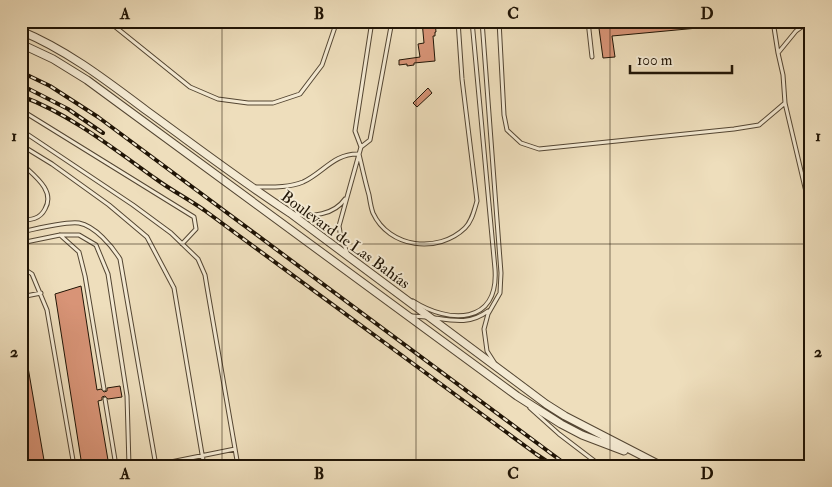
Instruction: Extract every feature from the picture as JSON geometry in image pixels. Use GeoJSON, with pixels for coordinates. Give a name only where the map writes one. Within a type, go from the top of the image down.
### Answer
{"type":"FeatureCollection","features":[{"type":"Feature","properties":{"kind":"street","name":"Boulevard de Las Bahías"},"geometry":{"type":"LineString","coordinates":[[21,31],[56,49],[102,77],[290,214],[506,376],[565,416],[660,465]]}},
{"type":"Feature","properties":{"kind":"street","name":"Boulevard de Las Bahías"},"geometry":{"type":"LineString","coordinates":[[21,44],[53,59],[87,80],[517,396],[582,435],[660,465]]}},
{"type":"Feature","properties":{"kind":"lane"},"geometry":{"type":"LineString","coordinates":[[108,21],[190,87],[218,99],[248,103],[273,103],[300,94],[322,65],[337,21]]}},
{"type":"Feature","properties":{"kind":"lane"},"geometry":{"type":"LineString","coordinates":[[361,147],[355,131],[372,21]]}},
{"type":"Feature","properties":{"kind":"lane"},"geometry":{"type":"LineString","coordinates":[[353,261],[345,249],[339,226],[341,213],[358,154],[361,147],[370,140],[392,21]]}},
{"type":"Feature","properties":{"kind":"lane"},"geometry":{"type":"LineString","coordinates":[[358,154],[374,214],[391,234],[407,243],[428,245],[446,240],[464,228],[473,216],[477,201],[462,80],[458,21]]}},
{"type":"Feature","properties":{"kind":"lane"},"geometry":{"type":"LineString","coordinates":[[472,21],[496,282],[493,294]]}},
{"type":"Feature","properties":{"kind":"lane"},"geometry":{"type":"LineString","coordinates":[[482,21],[501,273],[500,293],[486,320],[484,328],[485,343],[490,358],[506,376]]}},
{"type":"Feature","properties":{"kind":"lane"},"geometry":{"type":"LineString","coordinates":[[499,21],[504,115],[507,130],[521,143],[539,149],[759,125],[786,103]]}},
{"type":"Feature","properties":{"kind":"lane"},"geometry":{"type":"LineString","coordinates":[[588,21],[592,57]]}},
{"type":"Feature","properties":{"kind":"lane"},"geometry":{"type":"LineString","coordinates":[[772,21],[783,75],[786,103],[811,213]]}},
{"type":"Feature","properties":{"kind":"lane"},"geometry":{"type":"LineString","coordinates":[[778,53],[796,31],[810,21]]}},
{"type":"Feature","properties":{"kind":"lane"},"geometry":{"type":"LineString","coordinates":[[21,110],[194,217],[196,229],[182,244]]}},
{"type":"Feature","properties":{"kind":"lane"},"geometry":{"type":"LineString","coordinates":[[21,130],[133,205],[171,233],[198,259],[204,276],[238,466]]}},
{"type":"Feature","properties":{"kind":"lane"},"geometry":{"type":"LineString","coordinates":[[21,144],[52,164],[109,206],[147,237],[174,288],[204,466]]}},
{"type":"Feature","properties":{"kind":"lane"},"geometry":{"type":"LineString","coordinates":[[251,187],[289,186],[304,182],[332,161],[343,156],[358,154]]}},
{"type":"Feature","properties":{"kind":"lane"},"geometry":{"type":"LineString","coordinates":[[21,163],[43,185],[48,194],[49,202],[39,217],[32,220],[21,220]]}},
{"type":"Feature","properties":{"kind":"lane"},"geometry":{"type":"LineString","coordinates":[[290,214],[304,216],[326,212],[336,208],[348,194]]}},
{"type":"Feature","properties":{"kind":"lane"},"geometry":{"type":"LineString","coordinates":[[21,232],[79,223],[92,229],[112,245],[120,259],[156,465],[235,449]]}},
{"type":"Feature","properties":{"kind":"lane"},"geometry":{"type":"LineString","coordinates":[[21,243],[60,235],[79,235],[96,245],[108,274],[127,396],[129,466]]}},
{"type":"Feature","properties":{"kind":"lane"},"geometry":{"type":"LineString","coordinates":[[60,235],[79,252],[85,276],[104,388]]}},
{"type":"Feature","properties":{"kind":"lane"},"geometry":{"type":"LineString","coordinates":[[21,267],[32,274],[47,310],[74,466]]}},
{"type":"Feature","properties":{"kind":"lane"},"geometry":{"type":"LineString","coordinates":[[371,274],[432,311],[450,316],[466,317],[484,307],[493,294],[501,273]]}},
{"type":"Feature","properties":{"kind":"lane"},"geometry":{"type":"LineString","coordinates":[[21,297],[41,293]]}},
{"type":"Feature","properties":{"kind":"lane"},"geometry":{"type":"LineString","coordinates":[[409,316],[450,321],[468,321],[482,315],[494,304]]}},
{"type":"Feature","properties":{"kind":"lane"},"geometry":{"type":"LineString","coordinates":[[517,396],[560,434],[601,466]]}},
{"type":"Feature","properties":{"kind":"lane"},"geometry":{"type":"LineString","coordinates":[[106,400],[116,466]]}},
{"type":"Feature","properties":{"kind":"building"},"geometry":{"type":"Polygon","coordinates":[[[422,21],[435,21],[436,32],[435,36],[433,36],[435,61],[414,63],[414,65],[407,66],[407,64],[399,65],[399,60],[420,57],[418,44],[424,43],[422,21]]]}},
{"type":"Feature","properties":{"kind":"building"},"geometry":{"type":"Polygon","coordinates":[[[598,21],[729,21],[730,25],[612,36],[615,57],[603,58],[598,21]]]}},
{"type":"Feature","properties":{"kind":"building"},"geometry":{"type":"Polygon","coordinates":[[[428,88],[432,93],[417,107],[413,103],[428,88]]]}},
{"type":"Feature","properties":{"kind":"building"},"geometry":{"type":"Polygon","coordinates":[[[81,286],[97,390],[101,389],[104,392],[107,391],[107,388],[120,386],[122,397],[108,399],[105,396],[102,397],[102,400],[98,401],[109,466],[82,466],[55,294],[81,286]]]}},
{"type":"Feature","properties":{"kind":"building"},"geometry":{"type":"Polygon","coordinates":[[[21,344],[24,344],[45,466],[29,466],[21,423],[21,344]]]}},
{"type":"Feature","properties":{"kind":"railway"},"geometry":{"type":"LineString","coordinates":[[21,72],[50,86],[98,117],[568,466]]}},
{"type":"Feature","properties":{"kind":"railway"},"geometry":{"type":"LineString","coordinates":[[21,85],[68,109],[103,133]]}},
{"type":"Feature","properties":{"kind":"railway"},"geometry":{"type":"LineString","coordinates":[[21,96],[74,122],[204,210],[554,466]]}}]}
